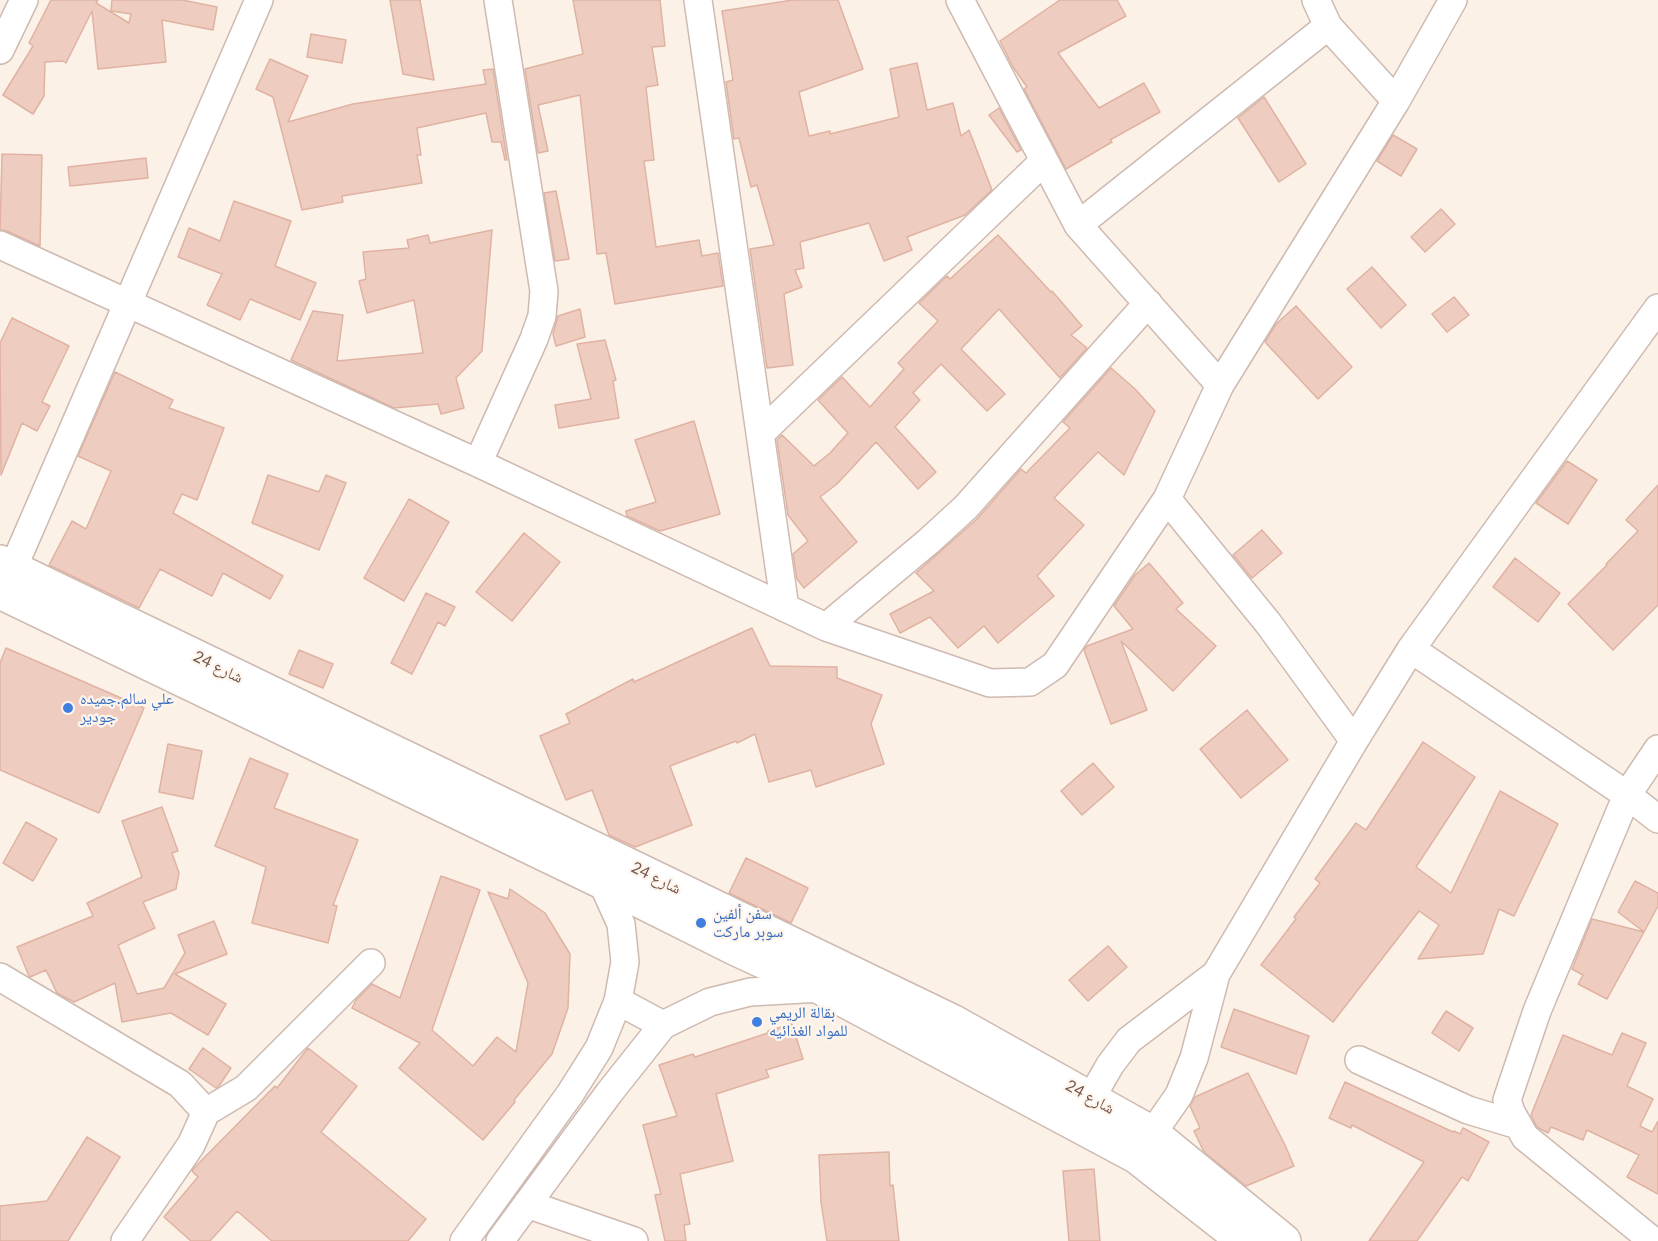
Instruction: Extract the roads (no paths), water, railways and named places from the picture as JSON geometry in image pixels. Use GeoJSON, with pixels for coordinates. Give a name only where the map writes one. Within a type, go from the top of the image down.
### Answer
{"type":"FeatureCollection","features":[{"type":"Feature","properties":{"kind":"street"},"geometry":{"type":"LineString","coordinates":[[1,45],[24,0]]}},
{"type":"Feature","properties":{"kind":"street"},"geometry":{"type":"LineString","coordinates":[[4,574],[127,304],[259,0]]}},
{"type":"Feature","properties":{"kind":"street"},"geometry":{"type":"LineString","coordinates":[[478,463],[534,339],[542,316],[544,291],[498,0]]}},
{"type":"Feature","properties":{"kind":"street"},"geometry":{"type":"LineString","coordinates":[[698,0],[785,608]]}},
{"type":"Feature","properties":{"kind":"street"},"geometry":{"type":"LineString","coordinates":[[960,0],[1078,225],[1220,385]]}},
{"type":"Feature","properties":{"kind":"street"},"geometry":{"type":"LineString","coordinates":[[1316,0],[1328,26],[1396,101]]}},
{"type":"Feature","properties":{"kind":"street"},"geometry":{"type":"LineString","coordinates":[[0,245],[478,463],[825,627],[990,683],[1030,682],[1055,665],[1167,499],[1220,385],[1396,101],[1453,0]]}},
{"type":"Feature","properties":{"kind":"street"},"geometry":{"type":"LineString","coordinates":[[1078,225],[1328,26]]}},
{"type":"Feature","properties":{"kind":"street"},"geometry":{"type":"LineString","coordinates":[[761,433],[1044,161]]}},
{"type":"Feature","properties":{"kind":"street"},"geometry":{"type":"LineString","coordinates":[[825,627],[929,541],[966,507],[1148,303]]}},
{"type":"Feature","properties":{"kind":"street"},"geometry":{"type":"LineString","coordinates":[[1144,1145],[1179,1095],[1194,1058],[1216,974],[1354,741],[1411,649],[1658,308]]}},
{"type":"Feature","properties":{"kind":"street"},"geometry":{"type":"LineString","coordinates":[[1167,499],[1268,623],[1354,741]]}},
{"type":"Feature","properties":{"kind":"street","name":"شارع 24"},"geometry":{"type":"LineString","coordinates":[[4,574],[736,949],[1084,1111]]}},
{"type":"Feature","properties":{"kind":"street","name":"شارع 24"},"geometry":{"type":"LineString","coordinates":[[4,574],[941,1016],[1084,1111],[1144,1145],[1284,1241]]}},
{"type":"Feature","properties":{"kind":"street"},"geometry":{"type":"LineString","coordinates":[[1411,649],[1627,795],[1658,819]]}},
{"type":"Feature","properties":{"kind":"street"},"geometry":{"type":"LineString","coordinates":[[1653,1241],[1526,1137],[1511,1112],[1507,1100],[1537,1011],[1627,795],[1658,749]]}},
{"type":"Feature","properties":{"kind":"street"},"geometry":{"type":"LineString","coordinates":[[464,1241],[570,1094],[599,1048],[618,1001],[625,962],[621,924],[602,882]]}},
{"type":"Feature","properties":{"kind":"street"},"geometry":{"type":"LineString","coordinates":[[124,1241],[191,1145],[206,1112],[246,1088],[371,963]]}},
{"type":"Feature","properties":{"kind":"street"},"geometry":{"type":"LineString","coordinates":[[1084,1111],[1110,1065],[1129,1040],[1216,974]]}},
{"type":"Feature","properties":{"kind":"street"},"geometry":{"type":"LineString","coordinates":[[0,977],[180,1084],[206,1112]]}},
{"type":"Feature","properties":{"kind":"street"},"geometry":{"type":"LineString","coordinates":[[500,1241],[609,1093],[663,1025],[710,1002],[750,992],[821,988]]}},
{"type":"Feature","properties":{"kind":"street"},"geometry":{"type":"LineString","coordinates":[[618,1001],[663,1025]]}},
{"type":"Feature","properties":{"kind":"street"},"geometry":{"type":"LineString","coordinates":[[1359,1060],[1468,1110],[1518,1125]]}},
{"type":"Feature","properties":{"kind":"street","name":"شارع 24"},"geometry":{"type":"LineString","coordinates":[[1144,1145],[1244,1241]]}},
{"type":"Feature","properties":{"kind":"street"},"geometry":{"type":"LineString","coordinates":[[527,1204],[634,1241]]}},
{"type":"Feature","properties":{"kind":"place","name":"علي سالم.جميده جودير"},"geometry":{"type":"Point","coordinates":[68,708]}},
{"type":"Feature","properties":{"kind":"place","name":"سفن ألفين سوبر ماركت"},"geometry":{"type":"Point","coordinates":[701,923]}},
{"type":"Feature","properties":{"kind":"place","name":"بقالة الريمي للمواد الغذائيه"},"geometry":{"type":"Point","coordinates":[757,1022]}}]}
